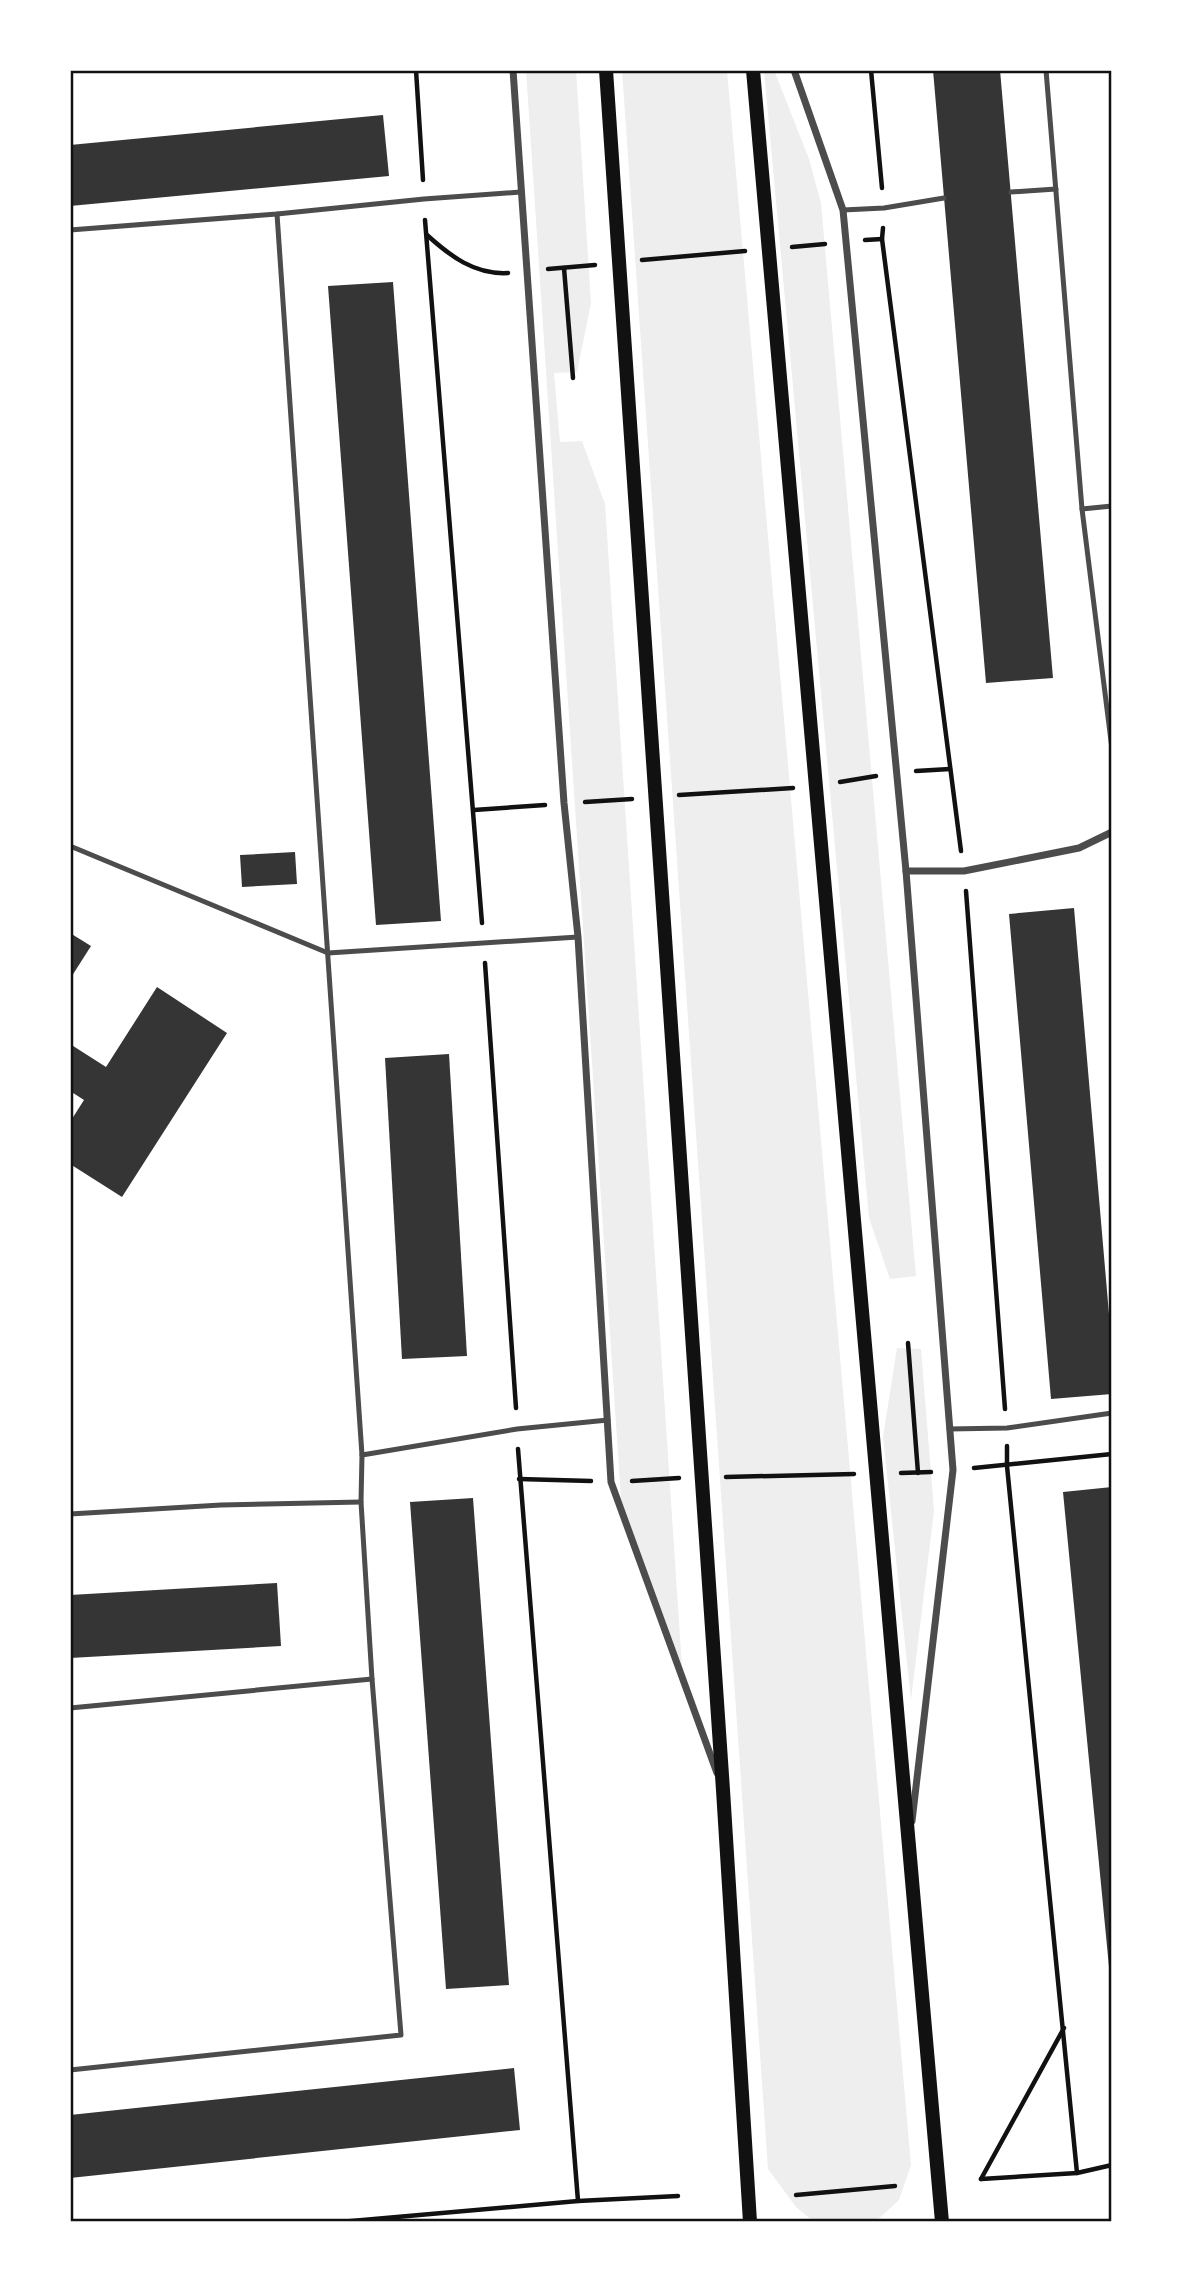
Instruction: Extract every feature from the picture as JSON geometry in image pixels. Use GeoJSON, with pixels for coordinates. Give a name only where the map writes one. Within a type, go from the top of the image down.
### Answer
{"type":"FeatureCollection","features":[{"type":"Feature","properties":{"kind":"main road"},"geometry":{"type":"LineString","coordinates":[[606,70],[750,2222]]}},
{"type":"Feature","properties":{"kind":"main road"},"geometry":{"type":"LineString","coordinates":[[753,70],[942,2222]]}},
{"type":"Feature","properties":{"kind":"street"},"geometry":{"type":"LineString","coordinates":[[513,70],[564,803],[578,937],[611,1482],[723,1790]]}},
{"type":"Feature","properties":{"kind":"street"},"geometry":{"type":"LineString","coordinates":[[794,70],[843,210],[906,871],[953,1470],[909,1846]]}},
{"type":"Feature","properties":{"kind":"street"},"geometry":{"type":"LineString","coordinates":[[906,871],[964,871],[1079,848],[1112,832]]}},
{"type":"Feature","properties":{"kind":"lane"},"geometry":{"type":"LineString","coordinates":[[1046,70],[1082,509],[1112,749]]}},
{"type":"Feature","properties":{"kind":"lane"},"geometry":{"type":"LineString","coordinates":[[1011,192],[1056,189]]}},
{"type":"Feature","properties":{"kind":"lane"},"geometry":{"type":"LineString","coordinates":[[70,230],[522,192]]}},
{"type":"Feature","properties":{"kind":"lane"},"geometry":{"type":"LineString","coordinates":[[843,210],[884,208],[944,198]]}},
{"type":"Feature","properties":{"kind":"lane"},"geometry":{"type":"LineString","coordinates":[[70,2070],[401,2035],[372,1679],[361,1502],[362,1455],[277,214]]}},
{"type":"Feature","properties":{"kind":"lane"},"geometry":{"type":"LineString","coordinates":[[1082,509],[1112,506]]}},
{"type":"Feature","properties":{"kind":"lane"},"geometry":{"type":"LineString","coordinates":[[70,846],[328,953],[578,937]]}},
{"type":"Feature","properties":{"kind":"lane"},"geometry":{"type":"LineString","coordinates":[[949,1429],[1007,1427],[1112,1413]]}},
{"type":"Feature","properties":{"kind":"lane"},"geometry":{"type":"LineString","coordinates":[[362,1455],[517,1429],[608,1420]]}},
{"type":"Feature","properties":{"kind":"lane"},"geometry":{"type":"LineString","coordinates":[[70,1514],[221,1505],[361,1502]]}},
{"type":"Feature","properties":{"kind":"lane"},"geometry":{"type":"LineString","coordinates":[[70,1709],[372,1679]]}},
{"type":"Feature","properties":{"kind":"path"},"geometry":{"type":"LineString","coordinates":[[416,70],[426,234],[484,943],[519,1479],[578,2201]]}},
{"type":"Feature","properties":{"kind":"path"},"geometry":{"type":"LineString","coordinates":[[872,70],[884,208],[882,239],[964,871],[1007,1427],[1007,1466],[1077,2173]]}},
{"type":"Feature","properties":{"kind":"path"},"geometry":{"type":"LineString","coordinates":[[426,234],[452,257],[476,269],[498,273],[882,239]]}},
{"type":"Feature","properties":{"kind":"path"},"geometry":{"type":"LineString","coordinates":[[564,268],[573,378]]}},
{"type":"Feature","properties":{"kind":"path"},"geometry":{"type":"LineString","coordinates":[[474,810],[816,786],[897,773],[950,768]]}},
{"type":"Feature","properties":{"kind":"path"},"geometry":{"type":"LineString","coordinates":[[908,1343],[918,1473]]}},
{"type":"Feature","properties":{"kind":"path"},"geometry":{"type":"LineString","coordinates":[[519,1479],[611,1482],[702,1477],[918,1473],[1112,1454]]}},
{"type":"Feature","properties":{"kind":"path"},"geometry":{"type":"LineString","coordinates":[[1064,2028],[981,2179],[1077,2173],[1112,2165]]}},
{"type":"Feature","properties":{"kind":"path"},"geometry":{"type":"LineString","coordinates":[[796,2195],[895,2186]]}},
{"type":"Feature","properties":{"kind":"path"},"geometry":{"type":"LineString","coordinates":[[340,2222],[578,2201],[678,2196]]}},
{"type":"Feature","properties":{"kind":"shaded area"},"geometry":{"type":"Polygon","coordinates":[[[526,70],[576,70],[591,303],[577,372],[554,373],[560,442],[582,441],[605,504],[682,1667],[621,1499],[526,70]]]}},
{"type":"Feature","properties":{"kind":"shaded area"},"geometry":{"type":"Polygon","coordinates":[[[622,70],[727,70],[911,2165],[899,2200],[875,2222],[814,2222],[796,2207],[768,2169],[622,70]]]}},
{"type":"Feature","properties":{"kind":"shaded area"},"geometry":{"type":"Polygon","coordinates":[[[764,70],[774,70],[809,159],[821,203],[916,1276],[890,1279],[869,1218],[764,70]]]}},
{"type":"Feature","properties":{"kind":"shaded area"},"geometry":{"type":"Polygon","coordinates":[[[897,1348],[921,1349],[934,1511],[911,1700],[883,1437],[897,1348]]]}},
{"type":"Feature","properties":{"kind":"building"},"geometry":{"type":"Polygon","coordinates":[[[933,70],[1000,70],[1053,678],[986,683],[933,70]]]}},
{"type":"Feature","properties":{"kind":"building"},"geometry":{"type":"Polygon","coordinates":[[[383,115],[389,176],[70,206],[70,145],[383,115]]]}},
{"type":"Feature","properties":{"kind":"building"},"geometry":{"type":"Polygon","coordinates":[[[393,282],[441,921],[376,925],[328,286],[393,282]]]}},
{"type":"Feature","properties":{"kind":"building"},"geometry":{"type":"Polygon","coordinates":[[[295,852],[297,884],[242,887],[240,855],[295,852]]]}},
{"type":"Feature","properties":{"kind":"building"},"geometry":{"type":"Polygon","coordinates":[[[1074,908],[1112,1349],[1112,1394],[1051,1399],[1009,914],[1074,908]]]}},
{"type":"Feature","properties":{"kind":"building"},"geometry":{"type":"Polygon","coordinates":[[[70,933],[91,946],[70,979],[70,933]]]}},
{"type":"Feature","properties":{"kind":"building"},"geometry":{"type":"Polygon","coordinates":[[[157,987],[227,1033],[122,1197],[70,1164],[70,1122],[84,1100],[70,1091],[70,1044],[106,1067],[157,987]]]}},
{"type":"Feature","properties":{"kind":"building"},"geometry":{"type":"Polygon","coordinates":[[[449,1054],[467,1356],[402,1359],[385,1058],[449,1054]]]}},
{"type":"Feature","properties":{"kind":"building"},"geometry":{"type":"Polygon","coordinates":[[[1112,1487],[1112,1977],[1110,1977],[1063,1492],[1112,1487]]]}},
{"type":"Feature","properties":{"kind":"building"},"geometry":{"type":"Polygon","coordinates":[[[473,1498],[509,1985],[446,1989],[410,1502],[473,1498]]]}},
{"type":"Feature","properties":{"kind":"building"},"geometry":{"type":"Polygon","coordinates":[[[277,1583],[281,1646],[70,1658],[70,1595],[277,1583]]]}},
{"type":"Feature","properties":{"kind":"building"},"geometry":{"type":"Polygon","coordinates":[[[514,2068],[520,2130],[70,2178],[70,2115],[514,2068]]]}}]}
